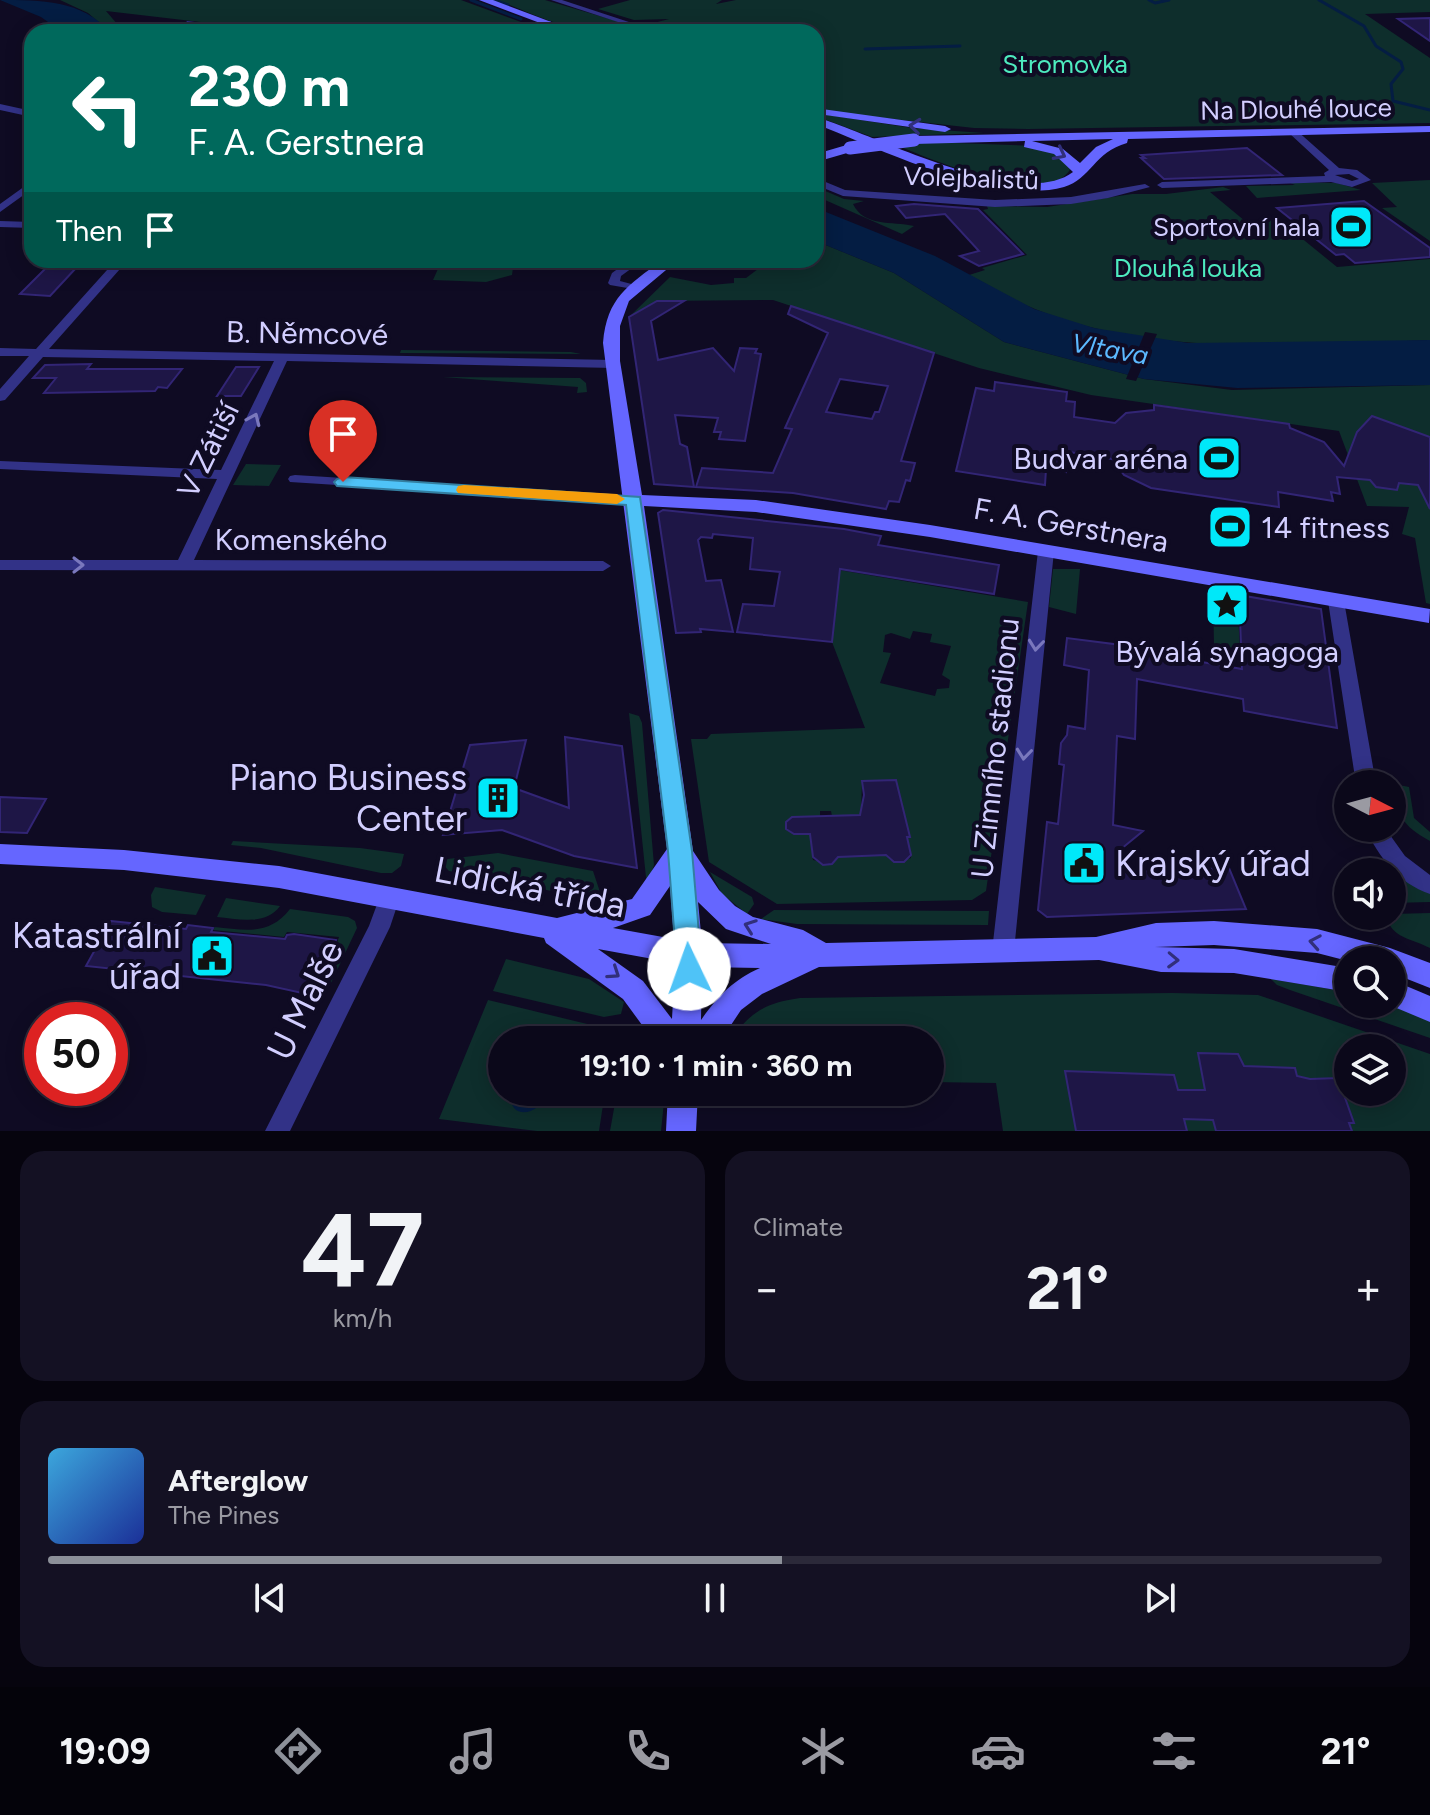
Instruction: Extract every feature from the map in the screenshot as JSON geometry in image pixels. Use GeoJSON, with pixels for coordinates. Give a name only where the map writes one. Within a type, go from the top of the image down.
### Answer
{"type":"FeatureCollection","features":[{"type":"Feature","properties":{"kind":"main road"},"geometry":{"type":"LineString","coordinates":[[484,0],[548,23]]}},
{"type":"Feature","properties":{"kind":"main road"},"geometry":{"type":"LineString","coordinates":[[824,112],[944,129],[1105,134]]}},
{"type":"Feature","properties":{"kind":"main road"},"geometry":{"type":"LineString","coordinates":[[824,123],[1000,185],[1048,187],[1069,181],[1080,173],[1094,152],[1108,144],[1162,133]]}},
{"type":"Feature","properties":{"kind":"main road","name":"Na Dlouhé louce"},"geometry":{"type":"LineString","coordinates":[[1162,133],[1430,129]]}},
{"type":"Feature","properties":{"kind":"main road"},"geometry":{"type":"LineString","coordinates":[[824,156],[850,148],[914,140],[1162,133]]}},
{"type":"Feature","properties":{"kind":"main road"},"geometry":{"type":"LineString","coordinates":[[928,140],[1038,145],[1068,156],[1080,173]]}},
{"type":"Feature","properties":{"kind":"main road"},"geometry":{"type":"LineString","coordinates":[[661,268],[623,299],[613,322],[614,364],[680,851],[689,954],[686,1026]]}},
{"type":"Feature","properties":{"kind":"main road","name":"F. A. Gerstnera"},"geometry":{"type":"LineString","coordinates":[[634,500],[770,508],[1429,616]]}},
{"type":"Feature","properties":{"kind":"main road"},"geometry":{"type":"LineString","coordinates":[[549,930],[631,913],[641,907],[680,851]]}},
{"type":"Feature","properties":{"kind":"main road"},"geometry":{"type":"LineString","coordinates":[[680,851],[704,892],[724,913],[743,925],[803,939],[820,955],[752,985],[731,1001],[714,1026]]}},
{"type":"Feature","properties":{"kind":"main road","name":"Lidická třída"},"geometry":{"type":"LineString","coordinates":[[0,854],[222,869],[689,954],[820,955],[1096,949],[1161,960],[1234,961],[1334,978]]}},
{"type":"Feature","properties":{"kind":"main road"},"geometry":{"type":"LineString","coordinates":[[549,930],[627,982],[650,1006],[661,1026]]}},
{"type":"Feature","properties":{"kind":"main road","name":"Lidická třída"},"geometry":{"type":"LineString","coordinates":[[1096,949],[1156,935],[1251,934],[1336,946]]}},
{"type":"Feature","properties":{"kind":"main road","name":"Lidická třída"},"geometry":{"type":"LineString","coordinates":[[1406,966],[1430,976]]}},
{"type":"Feature","properties":{"kind":"main road"},"geometry":{"type":"LineString","coordinates":[[1406,998],[1428,1007]]}},
{"type":"Feature","properties":{"kind":"main road"},"geometry":{"type":"LineString","coordinates":[[681,1131],[682,1106]]}},
{"type":"Feature","properties":{"kind":"street"},"geometry":{"type":"LineString","coordinates":[[555,0],[631,24]]}},
{"type":"Feature","properties":{"kind":"street"},"geometry":{"type":"LineString","coordinates":[[187,23],[195,24]]}},
{"type":"Feature","properties":{"kind":"street"},"geometry":{"type":"LineString","coordinates":[[537,24],[548,23]]}},
{"type":"Feature","properties":{"kind":"street"},"geometry":{"type":"LineString","coordinates":[[0,107],[24,112]]}},
{"type":"Feature","properties":{"kind":"street","name":"Volejbalistů"},"geometry":{"type":"LineString","coordinates":[[824,185],[843,193],[1007,205],[1334,175],[1292,131]]}},
{"type":"Feature","properties":{"kind":"street"},"geometry":{"type":"LineString","coordinates":[[0,209],[24,190]]}},
{"type":"Feature","properties":{"kind":"street"},"geometry":{"type":"LineString","coordinates":[[0,224],[24,225]]}},
{"type":"Feature","properties":{"kind":"street"},"geometry":{"type":"LineString","coordinates":[[0,397],[115,268]]}},
{"type":"Feature","properties":{"kind":"street"},"geometry":{"type":"LineString","coordinates":[[626,268],[616,275],[614,283],[635,288]]}},
{"type":"Feature","properties":{"kind":"street","name":"B. Němcové"},"geometry":{"type":"LineString","coordinates":[[0,352],[614,364]]}},
{"type":"Feature","properties":{"kind":"street","name":"V Zátiší"},"geometry":{"type":"LineString","coordinates":[[183,566],[282,358]]}},
{"type":"Feature","properties":{"kind":"street"},"geometry":{"type":"LineString","coordinates":[[0,465],[227,475]]}},
{"type":"Feature","properties":{"kind":"street","name":"F. A. Gerstnera"},"geometry":{"type":"LineString","coordinates":[[295,479],[634,500]]}},
{"type":"Feature","properties":{"kind":"street","name":"U Zimního stadionu"},"geometry":{"type":"LineString","coordinates":[[1003,951],[1046,551]]}},
{"type":"Feature","properties":{"kind":"street","name":"Komenského"},"geometry":{"type":"LineString","coordinates":[[0,565],[603,566]]}},
{"type":"Feature","properties":{"kind":"street"},"geometry":{"type":"LineString","coordinates":[[1336,601],[1364,770]]}},
{"type":"Feature","properties":{"kind":"street"},"geometry":{"type":"LineString","coordinates":[[1381,842],[1409,874],[1430,885]]}},
{"type":"Feature","properties":{"kind":"street","name":"U Malše"},"geometry":{"type":"LineString","coordinates":[[277,1131],[379,927],[389,897]]}},
{"type":"Feature","properties":{"kind":"green space"},"geometry":{"type":"Polygon","coordinates":[[[60,0],[461,0],[521,22],[217,24],[106,11],[117,24],[101,24],[88,13],[60,0]]]}},
{"type":"Feature","properties":{"kind":"green space"},"geometry":{"type":"Polygon","coordinates":[[[497,0],[545,0],[620,22],[562,24],[497,0]]]}},
{"type":"Feature","properties":{"kind":"green space","name":"Stromovka"},"geometry":{"type":"Polygon","coordinates":[[[630,0],[722,0],[716,4],[736,0],[1430,0],[1430,12],[1365,14],[1430,58],[1430,123],[1028,129],[974,128],[830,112],[824,111],[824,24],[650,24],[669,19],[634,20],[598,9],[630,0]]]}},
{"type":"Feature","properties":{"kind":"green space"},"geometry":{"type":"Polygon","coordinates":[[[824,114],[912,128],[984,133],[872,137],[824,119],[824,114]]]}},
{"type":"Feature","properties":{"kind":"green space"},"geometry":{"type":"Polygon","coordinates":[[[928,142],[1036,146],[1050,150],[1071,168],[1058,180],[1039,185],[1015,183],[962,170],[898,146],[928,142]]]}},
{"type":"Feature","properties":{"kind":"green space"},"geometry":{"type":"Polygon","coordinates":[[[1430,180],[1430,241],[1382,208],[1397,207],[1372,183],[1430,180]]]}},
{"type":"Feature","properties":{"kind":"green space"},"geometry":{"type":"Polygon","coordinates":[[[1288,182],[1337,183],[1361,190],[1257,198],[1246,186],[1295,185],[1288,182]]]}},
{"type":"Feature","properties":{"kind":"green space","name":"Dlouhá louka"},"geometry":{"type":"Polygon","coordinates":[[[1223,187],[1231,190],[1210,192],[1245,221],[1278,219],[1337,267],[1430,259],[1430,340],[1230,345],[1129,335],[1081,325],[1035,309],[969,275],[1027,255],[983,210],[988,209],[987,206],[1047,207],[1132,194],[1166,194],[1223,187]]]}},
{"type":"Feature","properties":{"kind":"green space"},"geometry":{"type":"Polygon","coordinates":[[[824,190],[844,199],[864,201],[853,204],[871,220],[914,226],[902,234],[824,200],[824,190]]]}},
{"type":"Feature","properties":{"kind":"green space"},"geometry":{"type":"Polygon","coordinates":[[[824,244],[894,273],[1004,342],[1144,379],[1232,390],[1430,385],[1430,604],[1426,603],[1415,538],[1402,534],[1409,507],[1367,506],[1339,431],[1091,395],[979,368],[773,300],[657,301],[629,317],[670,277],[711,285],[734,283],[734,278],[746,278],[759,268],[824,268],[824,244]]]}},
{"type":"Feature","properties":{"kind":"green space"},"geometry":{"type":"Polygon","coordinates":[[[438,268],[513,268],[512,275],[486,282],[433,280],[438,268]]]}},
{"type":"Feature","properties":{"kind":"green space"},"geometry":{"type":"Polygon","coordinates":[[[401,350],[571,352],[581,354],[400,353],[401,350]]]}},
{"type":"Feature","properties":{"kind":"green space"},"geometry":{"type":"Polygon","coordinates":[[[443,377],[580,378],[586,383],[587,392],[577,393],[578,387],[443,377]]]}},
{"type":"Feature","properties":{"kind":"green space"},"geometry":{"type":"Polygon","coordinates":[[[246,464],[281,465],[269,486],[233,485],[246,464]]]}},
{"type":"Feature","properties":{"kind":"green space"},"geometry":{"type":"Polygon","coordinates":[[[1053,569],[1080,569],[1076,614],[1049,607],[1053,569]]]}},
{"type":"Feature","properties":{"kind":"green space"},"geometry":{"type":"Polygon","coordinates":[[[839,570],[1028,602],[986,891],[972,900],[777,904],[709,862],[691,739],[707,739],[711,734],[865,728],[832,642],[839,570]],[[913,631],[910,639],[891,633],[885,635],[883,652],[891,653],[880,683],[935,696],[937,689],[949,688],[950,680],[942,675],[951,646],[930,642],[932,634],[913,631]],[[896,780],[862,781],[861,815],[832,816],[831,811],[820,811],[820,816],[792,817],[786,822],[786,829],[794,834],[810,834],[813,860],[831,864],[838,857],[886,855],[897,862],[911,858],[907,837],[910,836],[896,780]]]}},
{"type":"Feature","properties":{"kind":"green space"},"geometry":{"type":"Polygon","coordinates":[[[1213,593],[1237,597],[1240,649],[1214,645],[1213,593]]]}},
{"type":"Feature","properties":{"kind":"green space"},"geometry":{"type":"Polygon","coordinates":[[[629,713],[639,716],[642,723],[654,865],[647,887],[629,713]]]}},
{"type":"Feature","properties":{"kind":"green space"},"geometry":{"type":"Polygon","coordinates":[[[1406,786],[1409,787],[1414,818],[1430,832],[1430,841],[1407,824],[1406,786]]]}},
{"type":"Feature","properties":{"kind":"green space"},"geometry":{"type":"Polygon","coordinates":[[[233,841],[360,848],[404,854],[401,866],[392,873],[381,873],[261,848],[231,845],[233,841]]]}},
{"type":"Feature","properties":{"kind":"green space"},"geometry":{"type":"Polygon","coordinates":[[[498,853],[593,871],[603,901],[449,871],[439,860],[498,853]]]}},
{"type":"Feature","properties":{"kind":"green space"},"geometry":{"type":"Polygon","coordinates":[[[710,872],[752,897],[754,904],[747,914],[722,894],[710,872]]]}},
{"type":"Feature","properties":{"kind":"green space"},"geometry":{"type":"Polygon","coordinates":[[[1406,881],[1430,890],[1430,902],[1406,903],[1406,881]]]}},
{"type":"Feature","properties":{"kind":"green space"},"geometry":{"type":"Polygon","coordinates":[[[155,887],[206,895],[196,915],[162,912],[152,907],[151,895],[155,887]]]}},
{"type":"Feature","properties":{"kind":"green space"},"geometry":{"type":"Polygon","coordinates":[[[226,898],[280,906],[259,919],[217,917],[226,898]]]}},
{"type":"Feature","properties":{"kind":"green space"},"geometry":{"type":"Polygon","coordinates":[[[290,909],[348,917],[355,921],[357,928],[331,983],[323,980],[339,937],[287,932],[284,937],[213,930],[215,927],[246,930],[265,927],[274,924],[290,909]]]}},
{"type":"Feature","properties":{"kind":"green space"},"geometry":{"type":"Polygon","coordinates":[[[774,910],[989,911],[988,925],[797,924],[761,919],[774,910]]]}},
{"type":"Feature","properties":{"kind":"green space"},"geometry":{"type":"Polygon","coordinates":[[[1430,913],[1430,948],[1394,930],[1406,930],[1406,914],[1430,913]]]}},
{"type":"Feature","properties":{"kind":"green space"},"geometry":{"type":"Polygon","coordinates":[[[506,959],[589,979],[624,1002],[621,1014],[604,1017],[493,991],[506,959]]]}},
{"type":"Feature","properties":{"kind":"green space"},"geometry":{"type":"Polygon","coordinates":[[[1271,979],[1334,990],[1334,1005],[1290,990],[1271,979]]]}},
{"type":"Feature","properties":{"kind":"green space"},"geometry":{"type":"Polygon","coordinates":[[[1172,993],[1258,995],[1372,1034],[1334,1034],[1334,1106],[1406,1106],[1406,1046],[1430,1054],[1430,1131],[1003,1131],[996,1083],[944,1082],[944,1026],[742,1026],[760,1010],[800,998],[1172,993]]]}},
{"type":"Feature","properties":{"kind":"green space"},"geometry":{"type":"Polygon","coordinates":[[[488,1000],[595,1026],[488,1026],[488,1106],[603,1106],[599,1131],[537,1131],[439,1119],[488,1000]]]}},
{"type":"Feature","properties":{"kind":"green space"},"geometry":{"type":"Polygon","coordinates":[[[1406,1010],[1430,1020],[1430,1038],[1372,1018],[1406,1018],[1406,1010]]]}},
{"type":"Feature","properties":{"kind":"green space"},"geometry":{"type":"Polygon","coordinates":[[[614,1106],[664,1106],[661,1131],[610,1131],[614,1106]]]}},
{"type":"Feature","properties":{"kind":"water"},"geometry":{"type":"Polygon","coordinates":[[[0,0],[60,4],[87,14],[102,24],[51,24],[0,0]]]}},
{"type":"Feature","properties":{"kind":"water","name":"Vltava"},"geometry":{"type":"Polygon","coordinates":[[[824,211],[935,256],[1034,309],[1094,328],[1188,343],[1430,340],[1430,385],[1237,388],[1144,379],[1004,342],[894,273],[824,244],[824,211]]]}},
{"type":"Feature","properties":{"kind":"water"},"geometry":{"type":"Polygon","coordinates":[[[514,1106],[539,1106],[524,1112],[514,1106]]]}},
{"type":"Feature","properties":{"kind":"pier"},"geometry":{"type":"Polygon","coordinates":[[[1145,332],[1157,334],[1136,381],[1126,379],[1145,332]]]}},
{"type":"Feature","properties":{"kind":"building"},"geometry":{"type":"Polygon","coordinates":[[[1430,18],[1430,41],[1398,19],[1430,18]]]}},
{"type":"Feature","properties":{"kind":"building"},"geometry":{"type":"Polygon","coordinates":[[[1247,148],[1282,175],[1164,179],[1141,158],[1145,158],[1141,155],[1247,148]]]}},
{"type":"Feature","properties":{"kind":"building","name":"Sportovní hala"},"geometry":{"type":"Polygon","coordinates":[[[1364,201],[1430,248],[1430,257],[1355,263],[1344,254],[1336,255],[1277,208],[1364,201]]]}},
{"type":"Feature","properties":{"kind":"building"},"geometry":{"type":"Polygon","coordinates":[[[914,204],[978,209],[1023,254],[979,266],[960,256],[979,251],[945,214],[906,218],[896,206],[914,204]]]}},
{"type":"Feature","properties":{"kind":"building"},"geometry":{"type":"Polygon","coordinates":[[[76,268],[50,296],[20,294],[45,269],[76,268]]]}},
{"type":"Feature","properties":{"kind":"building"},"geometry":{"type":"Polygon","coordinates":[[[657,301],[684,301],[651,321],[658,360],[713,348],[734,371],[740,348],[757,349],[755,353],[761,354],[745,441],[719,439],[721,432],[714,432],[718,418],[675,415],[680,444],[687,447],[694,487],[654,484],[629,317],[657,301]]]}},
{"type":"Feature","properties":{"kind":"building"},"geometry":{"type":"Polygon","coordinates":[[[791,306],[934,353],[901,461],[915,463],[899,502],[889,501],[886,509],[793,493],[696,487],[702,468],[773,473],[792,429],[785,428],[828,333],[788,314],[791,306]],[[840,379],[826,412],[872,419],[875,412],[879,412],[888,386],[840,379]]]}},
{"type":"Feature","properties":{"kind":"building"},"geometry":{"type":"Polygon","coordinates":[[[91,364],[87,369],[182,369],[167,388],[158,387],[155,391],[44,393],[56,378],[33,378],[45,365],[91,364]]]}},
{"type":"Feature","properties":{"kind":"building"},"geometry":{"type":"Polygon","coordinates":[[[236,367],[259,367],[241,396],[217,396],[236,367]]]}},
{"type":"Feature","properties":{"kind":"building"},"geometry":{"type":"Polygon","coordinates":[[[995,382],[1067,392],[1066,401],[1075,402],[1074,417],[1115,423],[1126,413],[1154,410],[1154,405],[1289,424],[1290,428],[1324,442],[1344,466],[1357,432],[1372,416],[1430,437],[1430,509],[1418,485],[1399,483],[1397,490],[1376,487],[1370,480],[1337,477],[1340,494],[1331,492],[1333,501],[1278,492],[1279,507],[1151,488],[1124,475],[1112,459],[1069,452],[1066,472],[1046,469],[1045,485],[956,471],[976,388],[994,391],[995,382]]]}},
{"type":"Feature","properties":{"kind":"building"},"geometry":{"type":"Polygon","coordinates":[[[663,510],[844,529],[881,536],[878,545],[999,565],[994,594],[840,569],[832,642],[737,632],[743,604],[774,606],[780,572],[750,569],[753,538],[713,534],[712,538],[701,537],[698,540],[706,581],[721,580],[733,632],[700,629],[701,632],[676,633],[658,513],[663,510]]]}},
{"type":"Feature","properties":{"kind":"building"},"geometry":{"type":"Polygon","coordinates":[[[1239,595],[1321,609],[1337,728],[1244,711],[1243,699],[1137,679],[1135,739],[1117,736],[1113,825],[1143,831],[1121,849],[1129,872],[1229,868],[1246,909],[1047,917],[1038,910],[1047,822],[1058,824],[1064,765],[1059,764],[1061,743],[1067,735],[1068,726],[1085,729],[1089,670],[1064,665],[1067,638],[1121,645],[1121,648],[1242,669],[1239,595]]]}},
{"type":"Feature","properties":{"kind":"building","name":"Piano Business Center"},"geometry":{"type":"Polygon","coordinates":[[[565,737],[622,746],[637,868],[574,856],[502,830],[443,835],[470,745],[526,740],[514,788],[569,808],[565,737]]]}},
{"type":"Feature","properties":{"kind":"building"},"geometry":{"type":"Polygon","coordinates":[[[896,780],[910,837],[907,837],[911,855],[904,862],[894,862],[886,855],[838,857],[832,864],[823,865],[813,857],[810,834],[794,834],[786,829],[786,822],[792,817],[860,815],[864,795],[862,781],[896,780]]]}},
{"type":"Feature","properties":{"kind":"building"},"geometry":{"type":"Polygon","coordinates":[[[0,797],[46,799],[27,833],[0,832],[0,797]]]}},
{"type":"Feature","properties":{"kind":"building","name":"Katastrální úřad"},"geometry":{"type":"Polygon","coordinates":[[[111,921],[186,929],[188,925],[213,928],[211,932],[285,939],[287,935],[294,934],[336,940],[322,979],[311,995],[266,985],[86,966],[111,921]]]}},
{"type":"Feature","properties":{"kind":"building"},"geometry":{"type":"Polygon","coordinates":[[[1198,1053],[1238,1054],[1244,1066],[1295,1068],[1297,1076],[1334,1078],[1334,1106],[1348,1106],[1354,1123],[1349,1123],[1352,1131],[1216,1131],[1213,1120],[1184,1119],[1187,1131],[1076,1131],[1065,1071],[1174,1075],[1178,1090],[1205,1090],[1198,1053]]]}},
{"type":"Feature","properties":{"kind":"waterway"},"geometry":{"type":"LineString","coordinates":[[471,0],[521,19]]}},
{"type":"Feature","properties":{"kind":"waterway"},"geometry":{"type":"LineString","coordinates":[[494,0],[508,5]]}},
{"type":"Feature","properties":{"kind":"waterway"},"geometry":{"type":"LineString","coordinates":[[1149,0],[1155,3],[1169,0]]}},
{"type":"Feature","properties":{"kind":"waterway"},"geometry":{"type":"LineString","coordinates":[[1319,0],[1364,26],[1376,46],[1401,62],[1403,69],[1391,84],[1393,101],[1430,110]]}},
{"type":"Feature","properties":{"kind":"waterway"},"geometry":{"type":"LineString","coordinates":[[865,49],[960,46]]}},
{"type":"Feature","properties":{"kind":"slow traffic"},"geometry":{"type":"LineString","coordinates":[[464,490],[617,499]]}},
{"type":"Feature","properties":{"kind":"place","name":"Sportovní hala"},"geometry":{"type":"Point","coordinates":[1351,227]}},
{"type":"Feature","properties":{"kind":"place","name":"Budvar aréna"},"geometry":{"type":"Point","coordinates":[1219,458]}},
{"type":"Feature","properties":{"kind":"place","name":"14 fitness"},"geometry":{"type":"Point","coordinates":[1230,527]}},
{"type":"Feature","properties":{"kind":"place","name":"Bývalá synagoga"},"geometry":{"type":"Point","coordinates":[1227,605]}},
{"type":"Feature","properties":{"kind":"place","name":"Piano Business Center"},"geometry":{"type":"Point","coordinates":[498,798]}},
{"type":"Feature","properties":{"kind":"place","name":"Krajský úřad"},"geometry":{"type":"Point","coordinates":[1084,863]}},
{"type":"Feature","properties":{"kind":"place","name":"Katastrální úřad"},"geometry":{"type":"Point","coordinates":[212,956]}},
{"type":"Feature","properties":{"kind":"route"},"geometry":{"type":"LineString","coordinates":[[343,482],[634,500],[680,851],[689,969]]}}]}
